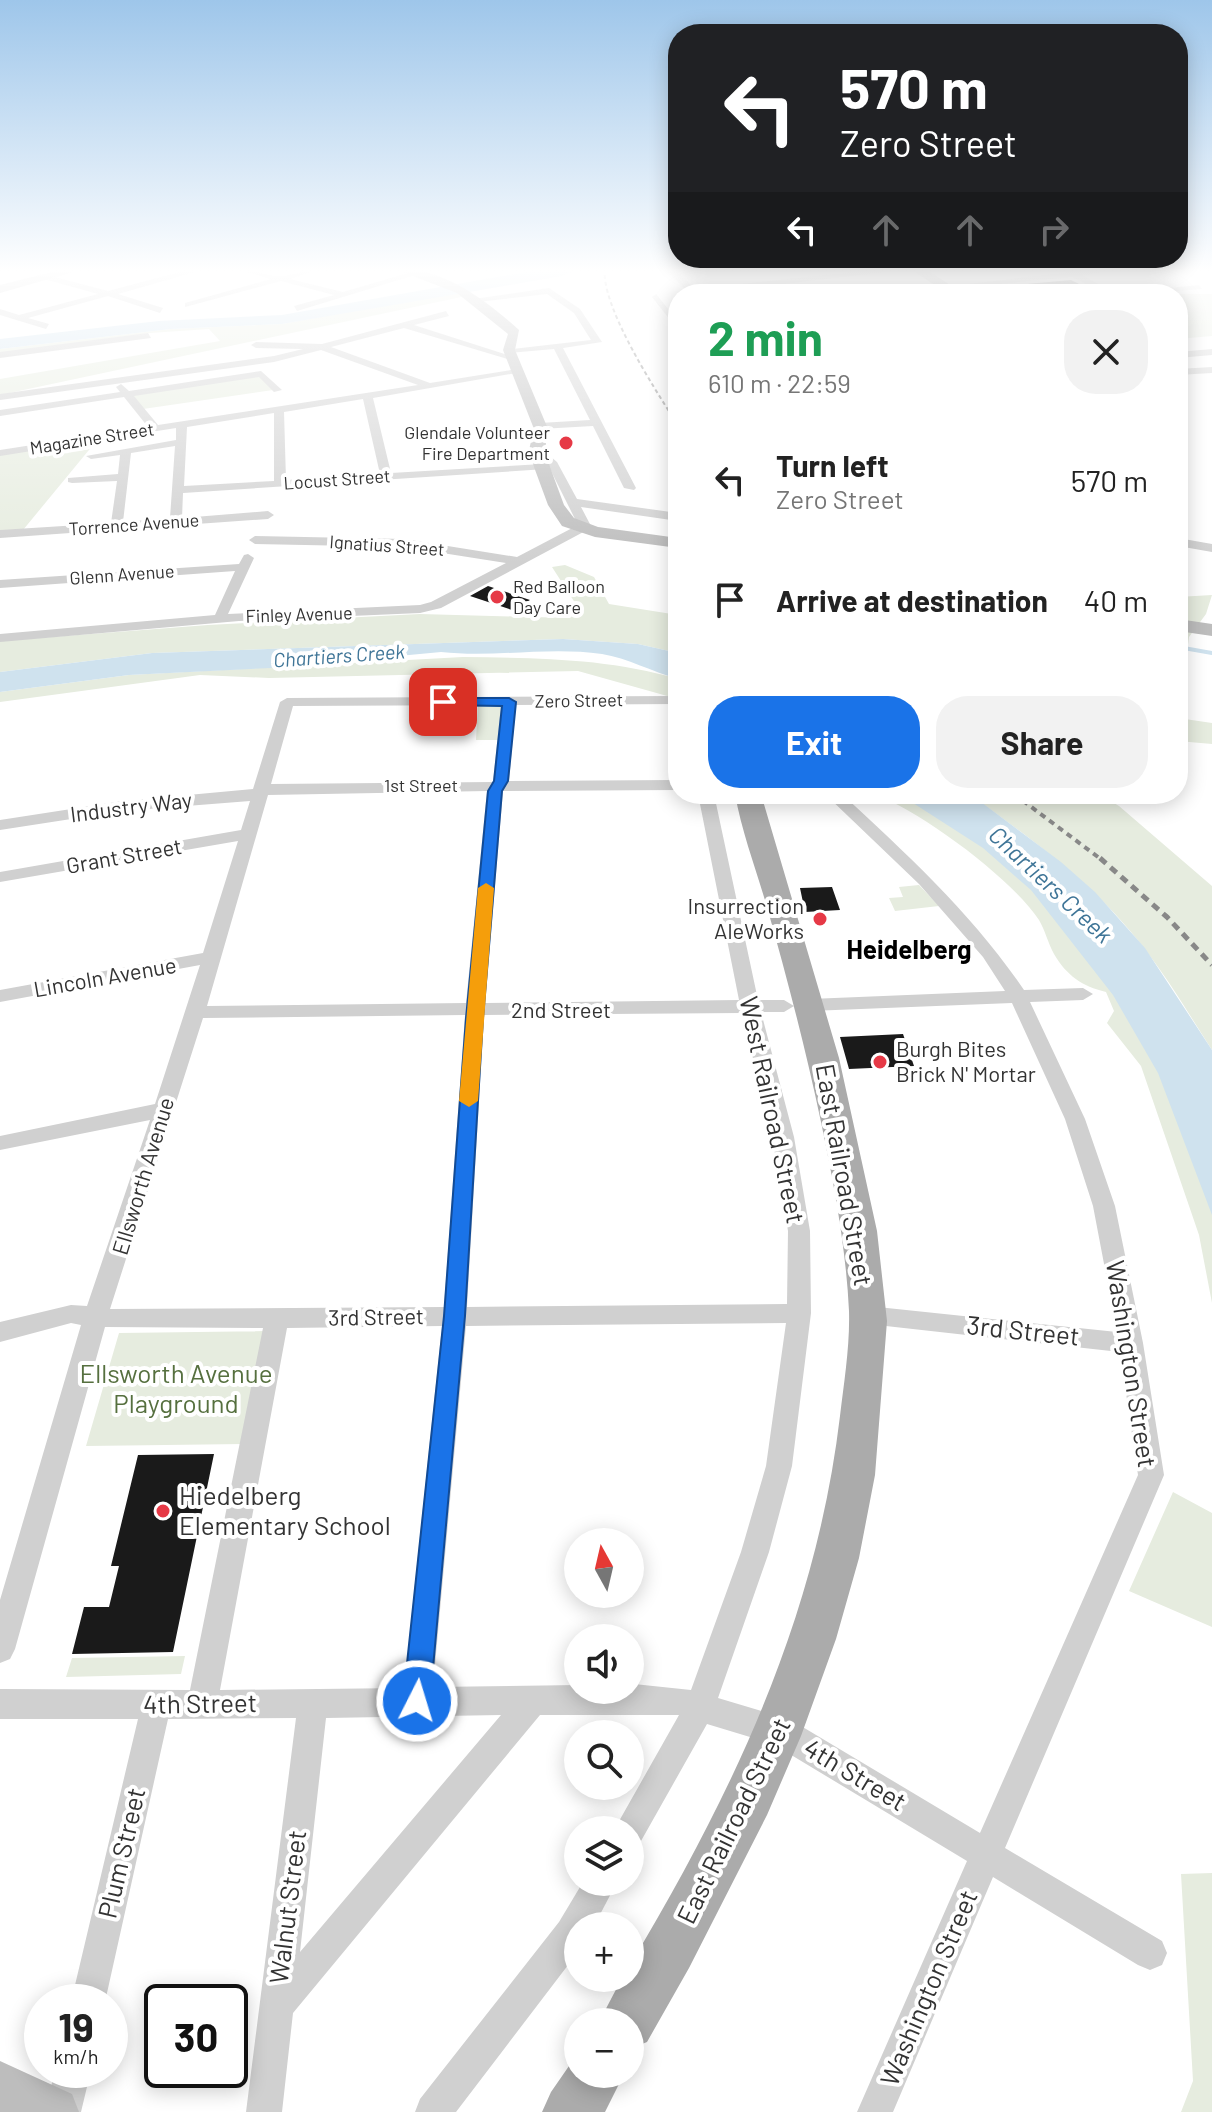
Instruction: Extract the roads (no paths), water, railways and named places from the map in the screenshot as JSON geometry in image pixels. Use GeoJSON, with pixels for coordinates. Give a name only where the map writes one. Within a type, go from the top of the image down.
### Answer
{"type":"FeatureCollection","features":[{"type":"Feature","properties":{"kind":"main road","name":"East Railroad Street"},"geometry":{"type":"LineString","coordinates":[[750,804],[755,831],[768,860]]}},
{"type":"Feature","properties":{"kind":"main road","name":"East Railroad Street"},"geometry":{"type":"LineString","coordinates":[[635,2008],[690,1917],[780,1731],[822,1620],[847,1521],[860,1442],[868,1315],[858,1225],[797,1005],[768,860],[769,804]]}},
{"type":"Feature","properties":{"kind":"main road"},"geometry":{"type":"LineString","coordinates":[[571,2112],[587,2088]]}},
{"type":"Feature","properties":{"kind":"street"},"geometry":{"type":"LineString","coordinates":[[1,406],[116,380],[217,367]]}},
{"type":"Feature","properties":{"kind":"street"},"geometry":{"type":"LineString","coordinates":[[377,367],[429,385]]}},
{"type":"Feature","properties":{"kind":"street","name":"Magazine Street"},"geometry":{"type":"LineString","coordinates":[[0,453],[429,385],[490,367]]}},
{"type":"Feature","properties":{"kind":"street"},"geometry":{"type":"LineString","coordinates":[[515,367],[540,426],[537,448],[542,467],[556,505],[568,522],[580,529],[668,542]]}},
{"type":"Feature","properties":{"kind":"street"},"geometry":{"type":"LineString","coordinates":[[568,367],[630,488]]}},
{"type":"Feature","properties":{"kind":"street"},"geometry":{"type":"LineString","coordinates":[[1188,371],[1212,370]]}},
{"type":"Feature","properties":{"kind":"street"},"geometry":{"type":"LineString","coordinates":[[1,406],[127,394],[261,374],[277,390]]}},
{"type":"Feature","properties":{"kind":"street"},"geometry":{"type":"LineString","coordinates":[[116,380],[156,429]]}},
{"type":"Feature","properties":{"kind":"street"},"geometry":{"type":"LineString","coordinates":[[367,395],[386,477]]}},
{"type":"Feature","properties":{"kind":"street"},"geometry":{"type":"LineString","coordinates":[[279,408],[280,484]]}},
{"type":"Feature","properties":{"kind":"street"},"geometry":{"type":"LineString","coordinates":[[540,426],[595,423]]}},
{"type":"Feature","properties":{"kind":"street"},"geometry":{"type":"LineString","coordinates":[[176,522],[182,424]]}},
{"type":"Feature","properties":{"kind":"street"},"geometry":{"type":"LineString","coordinates":[[91,456],[182,442]]}},
{"type":"Feature","properties":{"kind":"street"},"geometry":{"type":"LineString","coordinates":[[537,448],[553,464],[585,524],[580,529]]}},
{"type":"Feature","properties":{"kind":"street"},"geometry":{"type":"LineString","coordinates":[[117,526],[126,450]]}},
{"type":"Feature","properties":{"kind":"street","name":"Locust Street"},"geometry":{"type":"LineString","coordinates":[[179,490],[542,467]]}},
{"type":"Feature","properties":{"kind":"street"},"geometry":{"type":"LineString","coordinates":[[72,480],[124,477]]}},
{"type":"Feature","properties":{"kind":"street"},"geometry":{"type":"LineString","coordinates":[[572,502],[668,516]]}},
{"type":"Feature","properties":{"kind":"street","name":"Torrence Avenue"},"geometry":{"type":"LineString","coordinates":[[0,534],[268,515],[255,540]]}},
{"type":"Feature","properties":{"kind":"street","name":"Finley Avenue"},"geometry":{"type":"LineString","coordinates":[[0,638],[219,620],[420,609],[436,605],[580,529]]}},
{"type":"Feature","properties":{"kind":"street"},"geometry":{"type":"LineString","coordinates":[[219,620],[255,540]]}},
{"type":"Feature","properties":{"kind":"street","name":"Ignatius Street"},"geometry":{"type":"LineString","coordinates":[[255,540],[404,543],[517,561]]}},
{"type":"Feature","properties":{"kind":"street"},"geometry":{"type":"LineString","coordinates":[[1188,544],[1212,548]]}},
{"type":"Feature","properties":{"kind":"street"},"geometry":{"type":"LineString","coordinates":[[1188,551],[1197,545]]}},
{"type":"Feature","properties":{"kind":"street","name":"Glenn Avenue"},"geometry":{"type":"LineString","coordinates":[[0,584],[244,567]]}},
{"type":"Feature","properties":{"kind":"street"},"geometry":{"type":"LineString","coordinates":[[1188,626],[1212,630]]}},
{"type":"Feature","properties":{"kind":"street","name":"Zero Street"},"geometry":{"type":"LineString","coordinates":[[287,702],[668,700]]}},
{"type":"Feature","properties":{"kind":"street","name":"Ellsworth Avenue"},"geometry":{"type":"LineString","coordinates":[[0,1649],[96,1316],[195,1012],[287,702]]}},
{"type":"Feature","properties":{"kind":"street"},"geometry":{"type":"LineString","coordinates":[[417,1701],[455,1316],[475,1011],[509,702]]}},
{"type":"Feature","properties":{"kind":"street","name":"1st Street"},"geometry":{"type":"LineString","coordinates":[[261,790],[668,785]]}},
{"type":"Feature","properties":{"kind":"street","name":"Industry Way"},"geometry":{"type":"LineString","coordinates":[[0,825],[123,806],[249,796],[261,790]]}},
{"type":"Feature","properties":{"kind":"street","name":"West Railroad Street"},"geometry":{"type":"LineString","coordinates":[[638,1816],[700,1707],[755,1552],[779,1466],[799,1313],[799,1231],[783,1137],[750,1007],[708,804]]}},
{"type":"Feature","properties":{"kind":"street","name":"Washington Street"},"geometry":{"type":"LineString","coordinates":[[844,804],[925,880],[990,954],[1018,996],[1075,1119],[1104,1206],[1131,1343],[1151,1475],[875,2112]]}},
{"type":"Feature","properties":{"kind":"street","name":"Grant Street"},"geometry":{"type":"LineString","coordinates":[[0,877],[248,834]]}},
{"type":"Feature","properties":{"kind":"street","name":"Lincoln Avenue"},"geometry":{"type":"LineString","coordinates":[[0,996],[209,958]]}},
{"type":"Feature","properties":{"kind":"street","name":"2nd Street"},"geometry":{"type":"LineString","coordinates":[[195,1012],[750,1007],[1083,994]]}},
{"type":"Feature","properties":{"kind":"street"},"geometry":{"type":"LineString","coordinates":[[0,1143],[162,1110]]}},
{"type":"Feature","properties":{"kind":"street","name":"3rd Street"},"geometry":{"type":"LineString","coordinates":[[0,1332],[71,1314],[125,1320],[799,1313]]}},
{"type":"Feature","properties":{"kind":"street","name":"3rd Street"},"geometry":{"type":"LineString","coordinates":[[868,1315],[1131,1343]]}},
{"type":"Feature","properties":{"kind":"street"},"geometry":{"type":"LineString","coordinates":[[202,1705],[277,1319]]}},
{"type":"Feature","properties":{"kind":"street"},"geometry":{"type":"LineString","coordinates":[[276,2007],[532,1701]]}},
{"type":"Feature","properties":{"kind":"street","name":"4th Street"},"geometry":{"type":"LineString","coordinates":[[0,1704],[681,1701],[780,1731],[1150,1953]]}},
{"type":"Feature","properties":{"kind":"street","name":"Walnut Street"},"geometry":{"type":"LineString","coordinates":[[264,2112],[313,1703]]}},
{"type":"Feature","properties":{"kind":"street","name":"Plum Street"},"geometry":{"type":"LineString","coordinates":[[92,1984],[156,1705]]}},
{"type":"Feature","properties":{"kind":"street"},"geometry":{"type":"LineString","coordinates":[[433,2112],[571,1934],[593,1896]]}},
{"type":"Feature","properties":{"kind":"street"},"geometry":{"type":"LineString","coordinates":[[0,2086],[54,2112]]}},
{"type":"Feature","properties":{"kind":"street"},"geometry":{"type":"LineString","coordinates":[[63,2112],[69,2088]]}},
{"type":"Feature","properties":{"kind":"water","name":"Chartiers Creek"},"geometry":{"type":"Polygon","coordinates":[[[563,639],[638,644],[668,651],[668,675],[602,654],[562,651],[441,652],[271,668],[129,675],[0,692],[0,672],[152,653],[563,639]]]}},
{"type":"Feature","properties":{"kind":"water","name":"Chartiers Creek"},"geometry":{"type":"Polygon","coordinates":[[[915,804],[984,804],[1061,862],[1095,892],[1145,948],[1212,1050],[1212,1215],[1158,1073],[1113,995],[1031,890],[983,848],[915,804]]]}},
{"type":"Feature","properties":{"kind":"waterway"},"geometry":{"type":"LineString","coordinates":[[1188,649],[1212,653]]}},
{"type":"Feature","properties":{"kind":"railway"},"geometry":{"type":"LineString","coordinates":[[642,367],[668,409]]}},
{"type":"Feature","properties":{"kind":"railway"},"geometry":{"type":"LineString","coordinates":[[1027,804],[1102,860]]}},
{"type":"Feature","properties":{"kind":"railway"},"geometry":{"type":"LineString","coordinates":[[1100,858],[1167,917],[1212,965]]}},
{"type":"Feature","properties":{"kind":"place","name":"Glendale Volunteer Fire Department"},"geometry":{"type":"Point","coordinates":[566,443]}},
{"type":"Feature","properties":{"kind":"place","name":"Red Balloon Day Care"},"geometry":{"type":"Point","coordinates":[497,597]}},
{"type":"Feature","properties":{"kind":"place","name":"Insurrection AleWorks"},"geometry":{"type":"Point","coordinates":[820,919]}},
{"type":"Feature","properties":{"kind":"place","name":"Burgh Bites Brick N' Mortar"},"geometry":{"type":"Point","coordinates":[880,1062]}},
{"type":"Feature","properties":{"kind":"place","name":"Hiedelberg Elementary School"},"geometry":{"type":"Point","coordinates":[163,1511]}},
{"type":"Feature","properties":{"kind":"district","name":"Heidelberg"},"geometry":{"type":"Point","coordinates":[909,950]}},
{"type":"Feature","properties":{"kind":"park label","name":"Ellsworth Avenue Playground"},"geometry":{"type":"Point","coordinates":[176,1389]}}]}
